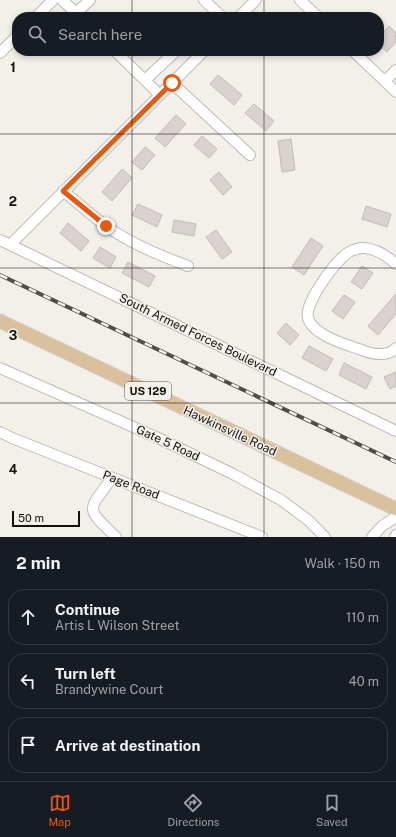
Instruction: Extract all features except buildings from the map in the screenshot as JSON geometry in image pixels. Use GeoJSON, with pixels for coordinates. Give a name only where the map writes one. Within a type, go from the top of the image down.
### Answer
{"type":"FeatureCollection","features":[{"type":"Feature","properties":{"kind":"main road","name":"Hawkinsville Road"},"geometry":{"type":"LineString","coordinates":[[0,321],[396,509]]}},
{"type":"Feature","properties":{"kind":"street"},"geometry":{"type":"LineString","coordinates":[[41,12],[53,0]]}},
{"type":"Feature","properties":{"kind":"street"},"geometry":{"type":"LineString","coordinates":[[62,0],[75,12]]}},
{"type":"Feature","properties":{"kind":"street"},"geometry":{"type":"LineString","coordinates":[[80,12],[90,0]]}},
{"type":"Feature","properties":{"kind":"street"},"geometry":{"type":"LineString","coordinates":[[204,0],[214,12]]}},
{"type":"Feature","properties":{"kind":"street"},"geometry":{"type":"LineString","coordinates":[[244,12],[256,0]]}},
{"type":"Feature","properties":{"kind":"street"},"geometry":{"type":"LineString","coordinates":[[300,0],[313,12]]}},
{"type":"Feature","properties":{"kind":"street"},"geometry":{"type":"LineString","coordinates":[[0,53],[12,41]]}},
{"type":"Feature","properties":{"kind":"street"},"geometry":{"type":"LineString","coordinates":[[120,56],[160,95]]}},
{"type":"Feature","properties":{"kind":"street"},"geometry":{"type":"LineString","coordinates":[[145,80],[171,56]]}},
{"type":"Feature","properties":{"kind":"street"},"geometry":{"type":"LineString","coordinates":[[10,245],[199,56]]}},
{"type":"Feature","properties":{"kind":"street"},"geometry":{"type":"LineString","coordinates":[[358,56],[396,92]]}},
{"type":"Feature","properties":{"kind":"street"},"geometry":{"type":"LineString","coordinates":[[385,81],[396,70]]}},
{"type":"Feature","properties":{"kind":"street"},"geometry":{"type":"LineString","coordinates":[[172,83],[250,155]]}},
{"type":"Feature","properties":{"kind":"street"},"geometry":{"type":"LineString","coordinates":[[63,191],[106,226],[125,238],[164,257],[188,266]]}},
{"type":"Feature","properties":{"kind":"street","name":"South Armed Forces Boulevard"},"geometry":{"type":"LineString","coordinates":[[0,240],[396,430]]}},
{"type":"Feature","properties":{"kind":"street"},"geometry":{"type":"LineString","coordinates":[[396,264],[376,250],[363,248],[348,252],[330,270],[316,292],[308,310],[308,319],[317,331],[342,343],[377,355],[392,352],[396,348]]}},
{"type":"Feature","properties":{"kind":"street","name":"Gate 5 Road"},"geometry":{"type":"LineString","coordinates":[[0,368],[156,437],[233,474],[281,500],[308,520],[325,537]]}},
{"type":"Feature","properties":{"kind":"street","name":"Page Road"},"geometry":{"type":"LineString","coordinates":[[0,432],[262,537]]}},
{"type":"Feature","properties":{"kind":"street"},"geometry":{"type":"LineString","coordinates":[[112,478],[93,503],[92,510],[95,517],[116,537]]}},
{"type":"Feature","properties":{"kind":"street"},"geometry":{"type":"LineString","coordinates":[[372,537],[382,526],[396,517]]}},
{"type":"Feature","properties":{"kind":"railway"},"geometry":{"type":"LineString","coordinates":[[0,275],[396,462]]}},
{"type":"Feature","properties":{"kind":"route"},"geometry":{"type":"LineString","coordinates":[[106,226],[63,191],[172,83]]}}]}
